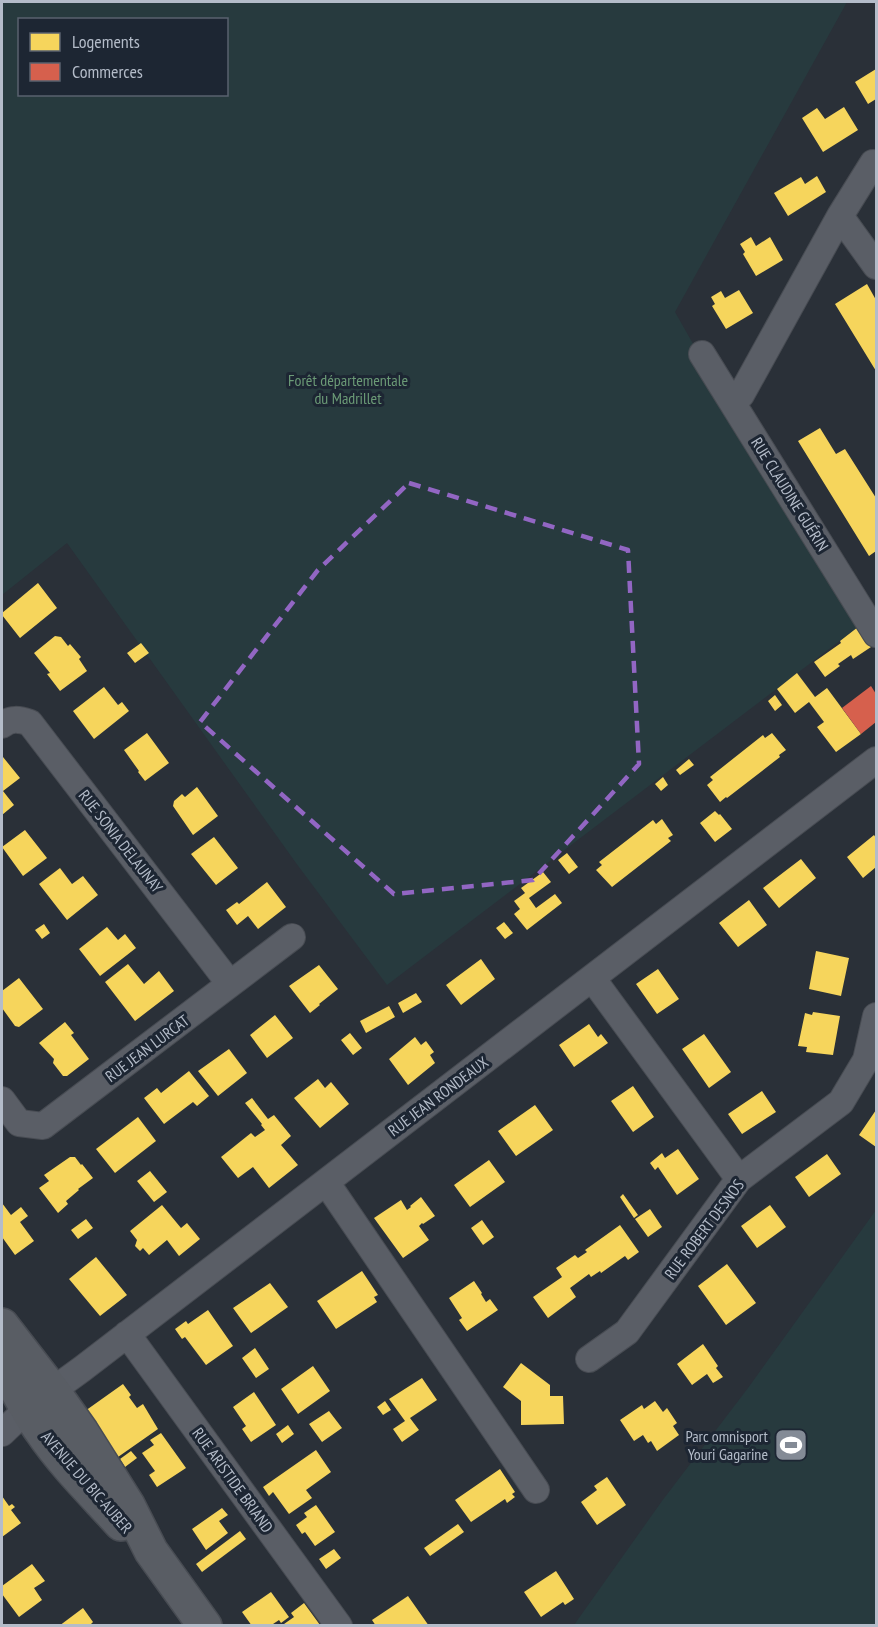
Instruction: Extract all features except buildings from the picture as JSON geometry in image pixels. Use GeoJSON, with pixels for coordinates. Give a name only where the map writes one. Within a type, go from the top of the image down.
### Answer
{"type":"FeatureCollection","features":[{"type":"Feature","properties":{"kind":"main road"},"geometry":{"type":"LineString","coordinates":[[2,1325],[40,1400]]}},
{"type":"Feature","properties":{"kind":"main road"},"geometry":{"type":"LineString","coordinates":[[2,1363],[40,1400]]}},
{"type":"Feature","properties":{"kind":"main road","name":"AVENUE DU BIC-AUBER"},"geometry":{"type":"LineString","coordinates":[[40,1400],[82,1432],[128,1505],[151,1551],[205,1626]]}},
{"type":"Feature","properties":{"kind":"street"},"geometry":{"type":"LineString","coordinates":[[732,402],[741,395],[840,216],[873,163]]}},
{"type":"Feature","properties":{"kind":"street"},"geometry":{"type":"LineString","coordinates":[[840,216],[876,266]]}},
{"type":"Feature","properties":{"kind":"street","name":"RUE CLAUDINE GUÉRIN"},"geometry":{"type":"LineString","coordinates":[[702,354],[876,634]]}},
{"type":"Feature","properties":{"kind":"street","name":"RUE SONIA DELAUNAY"},"geometry":{"type":"LineString","coordinates":[[2,725],[18,719],[30,723],[230,984]]}},
{"type":"Feature","properties":{"kind":"street","name":"RUE JEAN RONDEAUX"},"geometry":{"type":"LineString","coordinates":[[2,1433],[40,1400],[876,760]]}},
{"type":"Feature","properties":{"kind":"street","name":"RUE JEAN LURCAT"},"geometry":{"type":"LineString","coordinates":[[2,1101],[19,1123],[43,1126],[292,937]]}},
{"type":"Feature","properties":{"kind":"street"},"geometry":{"type":"LineString","coordinates":[[592,978],[739,1179]]}},
{"type":"Feature","properties":{"kind":"street","name":"RUE ROBERT DESNOS"},"geometry":{"type":"LineString","coordinates":[[589,1359],[627,1332],[739,1179],[841,1102],[866,1060],[876,1016]]}},
{"type":"Feature","properties":{"kind":"street"},"geometry":{"type":"LineString","coordinates":[[326,1182],[536,1490]]}},
{"type":"Feature","properties":{"kind":"street","name":"RUE ARISTIDE BRIAND"},"geometry":{"type":"LineString","coordinates":[[127,1334],[339,1626]]}},
{"type":"Feature","properties":{"kind":"highlighted area"},"geometry":{"type":"Polygon","coordinates":[[[409,483],[628,550],[639,764],[533,880],[394,894],[200,722],[318,570],[409,483]]]}},
{"type":"Feature","properties":{"kind":"green space","name":"Forêt départementale du Madrillet"},"geometry":{"type":"Polygon","coordinates":[[[2,2],[847,2],[675,312],[784,504],[858,627],[387,985],[296,863],[67,543],[2,595],[2,2]]]}},
{"type":"Feature","properties":{"kind":"green space","name":"Parc omnisport Youri Gagarine"},"geometry":{"type":"Polygon","coordinates":[[[876,1210],[876,1625],[574,1625],[662,1501],[748,1388],[876,1210]]]}},
{"type":"Feature","properties":{"kind":"place","name":"Parc omnisport Youri Gagarine"},"geometry":{"type":"Point","coordinates":[791,1445]}}]}
